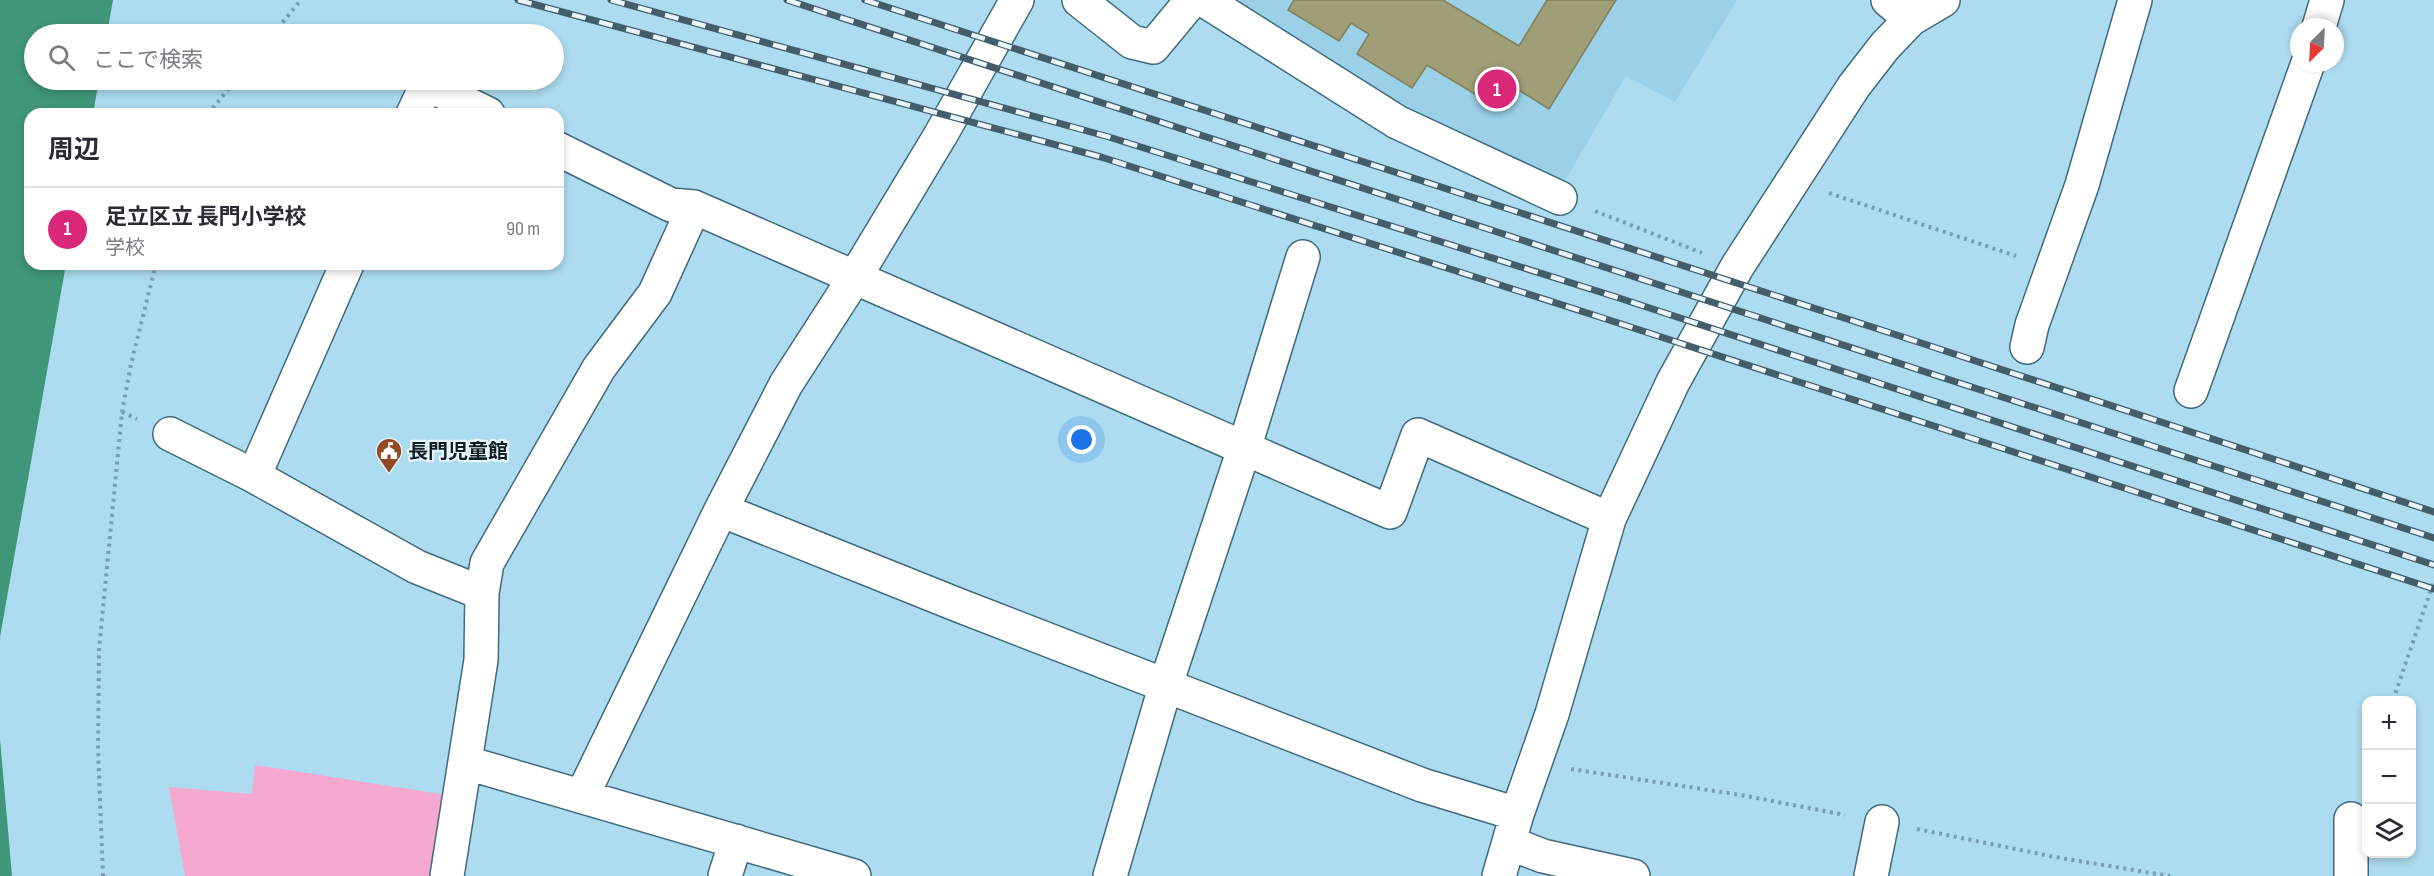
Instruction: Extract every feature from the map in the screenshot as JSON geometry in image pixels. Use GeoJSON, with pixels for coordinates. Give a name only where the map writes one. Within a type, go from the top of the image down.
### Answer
{"type":"FeatureCollection","features":[{"type":"Feature","properties":{"kind":"street"},"geometry":{"type":"LineString","coordinates":[[582,796],[721,510],[786,384],[855,277],[940,136],[1017,0]]}},
{"type":"Feature","properties":{"kind":"street"},"geometry":{"type":"LineString","coordinates":[[1079,0],[1132,42],[1153,47],[1192,0]]}},
{"type":"Feature","properties":{"kind":"street"},"geometry":{"type":"LineString","coordinates":[[1204,0],[1397,122],[1560,198]]}},
{"type":"Feature","properties":{"kind":"street"},"geometry":{"type":"LineString","coordinates":[[1500,876],[1513,828],[1552,714],[1609,519],[1673,382],[1737,267],[1854,86],[1885,46],[1899,9],[1943,0]]}},
{"type":"Feature","properties":{"kind":"street"},"geometry":{"type":"LineString","coordinates":[[2027,347],[2032,325],[2082,185],[2135,0]]}},
{"type":"Feature","properties":{"kind":"street"},"geometry":{"type":"LineString","coordinates":[[2322,18],[2327,0]]}},
{"type":"Feature","properties":{"kind":"street"},"geometry":{"type":"LineString","coordinates":[[2191,391],[2305,72]]}},
{"type":"Feature","properties":{"kind":"street"},"geometry":{"type":"LineString","coordinates":[[416,108],[424,90]]}},
{"type":"Feature","properties":{"kind":"street"},"geometry":{"type":"LineString","coordinates":[[439,90],[476,108]]}},
{"type":"Feature","properties":{"kind":"street"},"geometry":{"type":"LineString","coordinates":[[564,152],[671,205],[693,207],[1390,512],[1418,435],[1609,519]]}},
{"type":"Feature","properties":{"kind":"street"},"geometry":{"type":"LineString","coordinates":[[447,876],[467,763],[481,660],[482,593],[487,563],[599,368],[655,293],[693,207]]}},
{"type":"Feature","properties":{"kind":"street"},"geometry":{"type":"LineString","coordinates":[[1110,876],[1166,684],[1244,449],[1303,257]]}},
{"type":"Feature","properties":{"kind":"street"},"geometry":{"type":"LineString","coordinates":[[254,476],[344,270]]}},
{"type":"Feature","properties":{"kind":"street"},"geometry":{"type":"LineString","coordinates":[[170,434],[254,476],[417,567],[482,593]]}},
{"type":"Feature","properties":{"kind":"street"},"geometry":{"type":"LineString","coordinates":[[721,510],[948,601],[1422,785],[1513,828],[1543,856],[1633,876]]}},
{"type":"Feature","properties":{"kind":"street"},"geometry":{"type":"LineString","coordinates":[[467,763],[854,876]]}},
{"type":"Feature","properties":{"kind":"street"},"geometry":{"type":"LineString","coordinates":[[2351,819],[2351,876]]}},
{"type":"Feature","properties":{"kind":"street"},"geometry":{"type":"LineString","coordinates":[[1871,876],[1882,822]]}},
{"type":"Feature","properties":{"kind":"street"},"geometry":{"type":"LineString","coordinates":[[725,876],[736,841]]}},
{"type":"Feature","properties":{"kind":"path"},"geometry":{"type":"LineString","coordinates":[[281,24],[301,0]]}},
{"type":"Feature","properties":{"kind":"path"},"geometry":{"type":"LineString","coordinates":[[213,108],[228,90]]}},
{"type":"Feature","properties":{"kind":"path"},"geometry":{"type":"LineString","coordinates":[[1794,181],[2053,269]]}},
{"type":"Feature","properties":{"kind":"path"},"geometry":{"type":"LineString","coordinates":[[1560,198],[1737,267]]}},
{"type":"Feature","properties":{"kind":"path"},"geometry":{"type":"LineString","coordinates":[[103,876],[98,749],[99,650],[122,412],[131,364],[154,270]]}},
{"type":"Feature","properties":{"kind":"path"},"geometry":{"type":"LineString","coordinates":[[2394,696],[2434,581]]}},
{"type":"Feature","properties":{"kind":"shaded area"},"geometry":{"type":"Polygon","coordinates":[[[0,0],[113,0],[109,24],[24,24],[24,90],[97,90],[94,108],[24,108],[24,270],[65,270],[0,637],[0,0]]]}},
{"type":"Feature","properties":{"kind":"shaded area"},"geometry":{"type":"Polygon","coordinates":[[[1225,0],[1737,0],[1675,102],[1626,76],[1563,184],[1431,121],[1225,0]]]}},
{"type":"Feature","properties":{"kind":"shaded area"},"geometry":{"type":"Polygon","coordinates":[[[0,739],[12,876],[0,876],[0,739]]]}},
{"type":"Feature","properties":{"kind":"shaded area"},"geometry":{"type":"Polygon","coordinates":[[[255,765],[447,795],[435,876],[185,876],[169,787],[252,794],[255,765]]]}},
{"type":"Feature","properties":{"kind":"building"},"geometry":{"type":"Polygon","coordinates":[[[1294,0],[1443,0],[1519,46],[1547,0],[1616,0],[1549,109],[1496,76],[1483,99],[1427,65],[1412,88],[1357,54],[1369,34],[1351,23],[1339,41],[1288,10],[1294,0]]]}},
{"type":"Feature","properties":{"kind":"railway"},"geometry":{"type":"LineString","coordinates":[[518,0],[1101,157],[2434,589]]}},
{"type":"Feature","properties":{"kind":"railway"},"geometry":{"type":"LineString","coordinates":[[611,0],[1109,137],[1616,297],[2434,565]]}},
{"type":"Feature","properties":{"kind":"railway"},"geometry":{"type":"LineString","coordinates":[[787,0],[2434,538]]}},
{"type":"Feature","properties":{"kind":"railway"},"geometry":{"type":"LineString","coordinates":[[865,0],[2434,512]]}},
{"type":"Feature","properties":{"kind":"place","name":"足立区立 長門小学校"},"geometry":{"type":"Point","coordinates":[1497,89]}},
{"type":"Feature","properties":{"kind":"place","name":"長門児童館"},"geometry":{"type":"Point","coordinates":[389,474]}}]}
